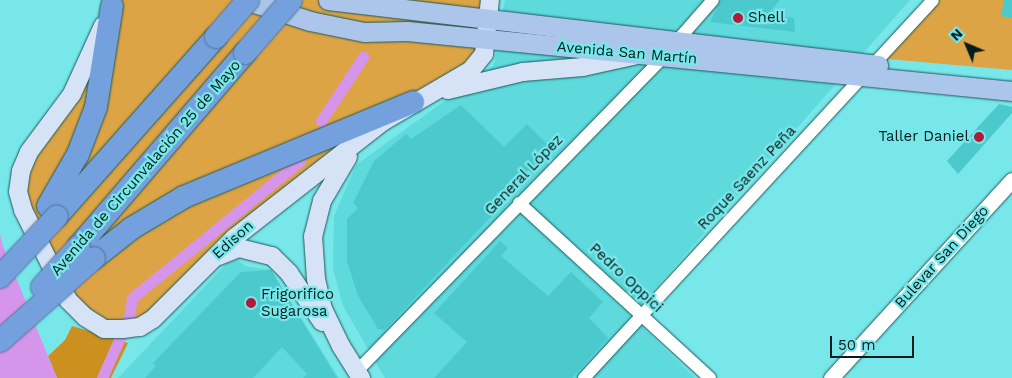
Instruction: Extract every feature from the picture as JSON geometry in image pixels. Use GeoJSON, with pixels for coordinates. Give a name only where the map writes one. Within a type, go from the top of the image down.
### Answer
{"type":"FeatureCollection","features":[{"type":"Feature","properties":{"kind":"highway"},"geometry":{"type":"LineString","coordinates":[[0,268],[216,37],[246,0]]}},
{"type":"Feature","properties":{"kind":"highway","name":"Avenida de Circunvalación 25 de Mayo"},"geometry":{"type":"LineString","coordinates":[[0,335],[86,252],[244,53],[291,0]]}},
{"type":"Feature","properties":{"kind":"highway"},"geometry":{"type":"LineString","coordinates":[[0,276],[52,211],[78,154],[96,107],[112,3]]}},
{"type":"Feature","properties":{"kind":"highway"},"geometry":{"type":"LineString","coordinates":[[0,341],[86,252],[132,228],[184,197],[326,136],[420,99]]}},
{"type":"Feature","properties":{"kind":"main road","name":"Avenida San Martín"},"geometry":{"type":"LineString","coordinates":[[246,0],[310,21],[364,32],[407,30],[638,55],[1012,78]]}},
{"type":"Feature","properties":{"kind":"main road","name":"Avenida San Martín"},"geometry":{"type":"LineString","coordinates":[[328,0],[677,41],[1012,91]]}},
{"type":"Feature","properties":{"kind":"main road"},"geometry":{"type":"LineString","coordinates":[[341,346],[323,309],[316,280],[313,236],[322,201],[339,168],[363,140],[420,99],[471,70],[484,54],[490,19],[490,0]]}},
{"type":"Feature","properties":{"kind":"main road","name":"Edison"},"geometry":{"type":"LineString","coordinates":[[112,3],[72,94],[29,152],[21,171],[18,192],[23,210],[68,300],[85,317],[104,329],[140,327],[153,318],[210,260],[264,213],[363,140]]}},
{"type":"Feature","properties":{"kind":"main road"},"geometry":{"type":"LineString","coordinates":[[420,99],[522,72],[583,67],[638,55]]}},
{"type":"Feature","properties":{"kind":"main road"},"geometry":{"type":"LineString","coordinates":[[210,260],[239,248],[272,256],[289,273],[341,346],[359,375]]}},
{"type":"Feature","properties":{"kind":"street","name":"General López"},"geometry":{"type":"LineString","coordinates":[[359,375],[519,203],[664,56],[713,0]]}},
{"type":"Feature","properties":{"kind":"street","name":"Roque Saenz Peña"},"geometry":{"type":"LineString","coordinates":[[584,378],[870,70],[932,0]]}},
{"type":"Feature","properties":{"kind":"street","name":"Bulevar San Diego"},"geometry":{"type":"LineString","coordinates":[[832,378],[1012,180]]}},
{"type":"Feature","properties":{"kind":"street","name":"Pedro Oppici"},"geometry":{"type":"LineString","coordinates":[[519,203],[710,378]]}},
{"type":"Feature","properties":{"kind":"shaded area"},"geometry":{"type":"Polygon","coordinates":[[[113,0],[490,0],[484,54],[413,102],[140,327],[85,317],[23,210],[21,171],[72,94],[113,0]]]}},
{"type":"Feature","properties":{"kind":"shaded area"},"geometry":{"type":"Polygon","coordinates":[[[505,0],[910,0],[631,316],[695,378],[385,378],[343,306],[333,269],[334,216],[356,165],[494,65],[505,0]]]}},
{"type":"Feature","properties":{"kind":"shaded area"},"geometry":{"type":"Polygon","coordinates":[[[937,0],[1012,0],[1012,70],[887,59],[937,0]]]}},
{"type":"Feature","properties":{"kind":"shaded area"},"geometry":{"type":"Polygon","coordinates":[[[0,235],[3,246],[57,378],[0,378],[0,235]]]}},
{"type":"Feature","properties":{"kind":"shaded area","name":"Frigorifico Sugarosa"},"geometry":{"type":"Polygon","coordinates":[[[237,260],[245,266],[271,270],[339,378],[118,378],[227,263],[237,260]]]}},
{"type":"Feature","properties":{"kind":"shaded area"},"geometry":{"type":"Polygon","coordinates":[[[72,326],[128,343],[111,378],[57,378],[48,356],[65,340],[72,326]]]}},
{"type":"Feature","properties":{"kind":"building"},"geometry":{"type":"Polygon","coordinates":[[[721,0],[780,0],[768,14],[794,18],[795,32],[710,22],[721,0]]]}},
{"type":"Feature","properties":{"kind":"building"},"geometry":{"type":"Polygon","coordinates":[[[1004,0],[1012,0],[1012,18],[1001,16],[1004,0]]]}},
{"type":"Feature","properties":{"kind":"building","name":"Taller Daniel"},"geometry":{"type":"Polygon","coordinates":[[[999,104],[1012,107],[1012,113],[958,174],[947,161],[999,104]]]}},
{"type":"Feature","properties":{"kind":"building"},"geometry":{"type":"Polygon","coordinates":[[[461,105],[504,147],[527,124],[553,150],[385,330],[378,329],[358,296],[347,261],[347,219],[358,208],[353,203],[374,161],[406,134],[411,139],[461,105]]]}},
{"type":"Feature","properties":{"kind":"building"},"geometry":{"type":"Polygon","coordinates":[[[500,241],[508,248],[501,256],[548,296],[571,272],[603,302],[589,318],[608,338],[572,378],[434,378],[467,342],[434,313],[500,241]]]}},
{"type":"Feature","properties":{"kind":"building","name":"Frigorifico Sugarosa"},"geometry":{"type":"Polygon","coordinates":[[[271,270],[337,378],[303,378],[307,374],[282,347],[253,378],[145,378],[156,366],[153,363],[241,272],[271,270]]]}},
{"type":"Feature","properties":{"kind":"waterway"},"geometry":{"type":"LineString","coordinates":[[321,121],[363,57]]}},
{"type":"Feature","properties":{"kind":"waterway"},"geometry":{"type":"LineString","coordinates":[[102,378],[129,317],[132,298],[300,161]]}},
{"type":"Feature","properties":{"kind":"place","name":"Shell"},"geometry":{"type":"Point","coordinates":[738,18]}},
{"type":"Feature","properties":{"kind":"place","name":"Taller Daniel"},"geometry":{"type":"Point","coordinates":[979,137]}},
{"type":"Feature","properties":{"kind":"place","name":"Frigorifico Sugarosa"},"geometry":{"type":"Point","coordinates":[251,303]}}]}
